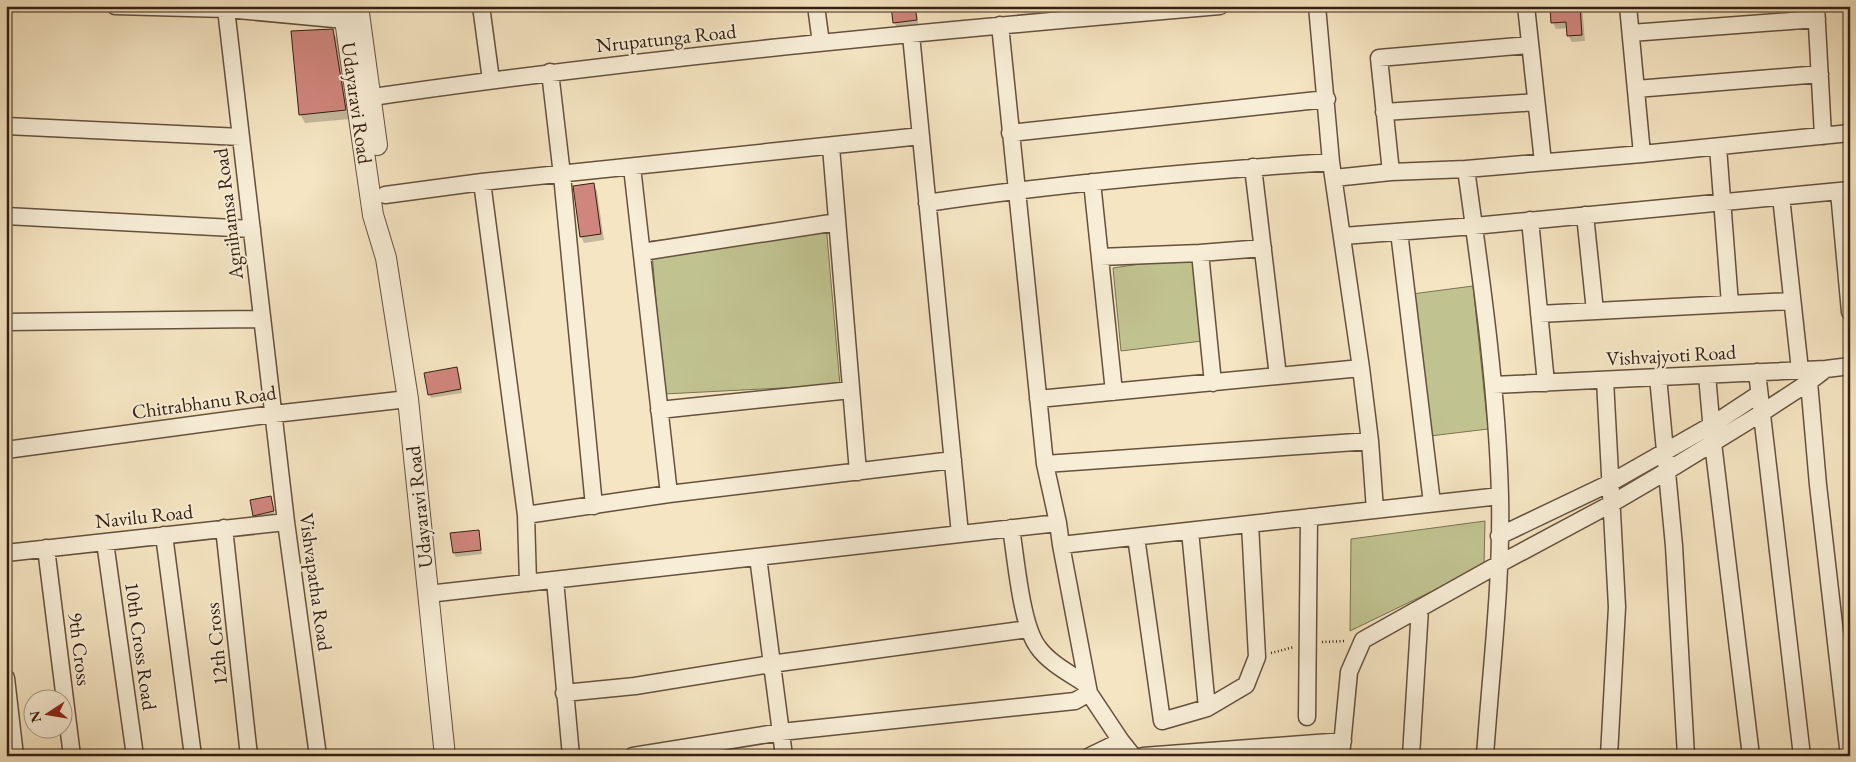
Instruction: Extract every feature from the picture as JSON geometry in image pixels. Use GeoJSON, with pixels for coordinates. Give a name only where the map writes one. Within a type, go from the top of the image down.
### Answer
{"type":"FeatureCollection","features":[{"type":"Feature","properties":{"kind":"street"},"geometry":{"type":"LineString","coordinates":[[115,6],[352,13]]}},
{"type":"Feature","properties":{"kind":"street"},"geometry":{"type":"LineString","coordinates":[[481,6],[491,80]]}},
{"type":"Feature","properties":{"kind":"street"},"geometry":{"type":"LineString","coordinates":[[816,6],[821,43]]}},
{"type":"Feature","properties":{"kind":"street","name":"Nrupatunga Road"},"geometry":{"type":"LineString","coordinates":[[364,98],[550,72],[1000,25],[1220,6]]}},
{"type":"Feature","properties":{"kind":"street"},"geometry":{"type":"LineString","coordinates":[[1317,6],[1327,99],[1331,162],[1361,368],[1376,510]]}},
{"type":"Feature","properties":{"kind":"street"},"geometry":{"type":"LineString","coordinates":[[1526,6],[1543,162]]}},
{"type":"Feature","properties":{"kind":"street"},"geometry":{"type":"LineString","coordinates":[[1628,6],[1642,154]]}},
{"type":"Feature","properties":{"kind":"street","name":"Agnihamsa Road"},"geometry":{"type":"LineString","coordinates":[[226,9],[274,414]]}},
{"type":"Feature","properties":{"kind":"street","name":"Udayaravi Road"},"geometry":{"type":"LineString","coordinates":[[352,13],[364,98],[374,215],[386,258],[408,399],[446,756]]}},
{"type":"Feature","properties":{"kind":"street"},"geometry":{"type":"LineString","coordinates":[[1631,33],[1817,13],[1823,136]]}},
{"type":"Feature","properties":{"kind":"street"},"geometry":{"type":"LineString","coordinates":[[1000,25],[1045,464],[1058,523],[1088,689]]}},
{"type":"Feature","properties":{"kind":"street"},"geometry":{"type":"LineString","coordinates":[[911,35],[960,534]]}},
{"type":"Feature","properties":{"kind":"street"},"geometry":{"type":"LineString","coordinates":[[1391,172],[1379,58],[1529,45]]}},
{"type":"Feature","properties":{"kind":"street"},"geometry":{"type":"LineString","coordinates":[[550,72],[562,175],[594,506]]}},
{"type":"Feature","properties":{"kind":"street"},"geometry":{"type":"LineString","coordinates":[[1636,89],[1820,74]]}},
{"type":"Feature","properties":{"kind":"street","name":"Udayaravi Road"},"geometry":{"type":"LineString","coordinates":[[364,98],[388,222],[386,258]]}},
{"type":"Feature","properties":{"kind":"street"},"geometry":{"type":"LineString","coordinates":[[1010,133],[1327,99]]}},
{"type":"Feature","properties":{"kind":"street"},"geometry":{"type":"LineString","coordinates":[[1384,112],[1536,102]]}},
{"type":"Feature","properties":{"kind":"street"},"geometry":{"type":"LineString","coordinates":[[6,126],[241,138]]}},
{"type":"Feature","properties":{"kind":"street"},"geometry":{"type":"LineString","coordinates":[[1334,178],[1391,172],[1466,169],[1642,154],[1850,133]]}},
{"type":"Feature","properties":{"kind":"street"},"geometry":{"type":"LineString","coordinates":[[384,195],[482,182],[921,136]]}},
{"type":"Feature","properties":{"kind":"street"},"geometry":{"type":"LineString","coordinates":[[831,146],[858,472]]}},
{"type":"Feature","properties":{"kind":"street"},"geometry":{"type":"LineString","coordinates":[[1718,147],[1730,304]]}},
{"type":"Feature","properties":{"kind":"street"},"geometry":{"type":"LineString","coordinates":[[927,203],[1092,182],[1253,167],[1331,162]]}},
{"type":"Feature","properties":{"kind":"street"},"geometry":{"type":"LineString","coordinates":[[632,167],[669,494]]}},
{"type":"Feature","properties":{"kind":"street"},"geometry":{"type":"LineString","coordinates":[[1253,167],[1278,376]]}},
{"type":"Feature","properties":{"kind":"street"},"geometry":{"type":"LineString","coordinates":[[1466,169],[1493,385],[1500,496],[1499,564],[1485,756]]}},
{"type":"Feature","properties":{"kind":"street"},"geometry":{"type":"LineString","coordinates":[[482,182],[526,516],[528,583]]}},
{"type":"Feature","properties":{"kind":"street"},"geometry":{"type":"LineString","coordinates":[[1092,182],[1114,392]]}},
{"type":"Feature","properties":{"kind":"street"},"geometry":{"type":"LineString","coordinates":[[1343,236],[1474,226],[1844,191],[1850,311]]}},
{"type":"Feature","properties":{"kind":"street"},"geometry":{"type":"LineString","coordinates":[[1781,197],[1792,301],[1818,485],[1849,756]]}},
{"type":"Feature","properties":{"kind":"street"},"geometry":{"type":"LineString","coordinates":[[1585,215],[1595,311]]}},
{"type":"Feature","properties":{"kind":"street"},"geometry":{"type":"LineString","coordinates":[[6,216],[252,229]]}},
{"type":"Feature","properties":{"kind":"street"},"geometry":{"type":"LineString","coordinates":[[1530,220],[1546,383]]}},
{"type":"Feature","properties":{"kind":"street"},"geometry":{"type":"LineString","coordinates":[[642,252],[837,222]]}},
{"type":"Feature","properties":{"kind":"street"},"geometry":{"type":"LineString","coordinates":[[1400,232],[1432,503]]}},
{"type":"Feature","properties":{"kind":"street"},"geometry":{"type":"LineString","coordinates":[[1100,257],[1200,253],[1263,248]]}},
{"type":"Feature","properties":{"kind":"street"},"geometry":{"type":"LineString","coordinates":[[1200,253],[1213,383]]}},
{"type":"Feature","properties":{"kind":"street"},"geometry":{"type":"LineString","coordinates":[[1540,314],[1792,301]]}},
{"type":"Feature","properties":{"kind":"street"},"geometry":{"type":"LineString","coordinates":[[6,322],[262,319]]}},
{"type":"Feature","properties":{"kind":"street","name":"Vishvajyoti Road"},"geometry":{"type":"LineString","coordinates":[[1493,385],[1757,372],[1804,376],[1826,369],[1850,366]]}},
{"type":"Feature","properties":{"kind":"street"},"geometry":{"type":"LineString","coordinates":[[1038,399],[1361,368]]}},
{"type":"Feature","properties":{"kind":"street"},"geometry":{"type":"LineString","coordinates":[[1757,372],[1760,414],[1802,756]]}},
{"type":"Feature","properties":{"kind":"street"},"geometry":{"type":"LineString","coordinates":[[1707,375],[1713,443],[1750,756]]}},
{"type":"Feature","properties":{"kind":"street"},"geometry":{"type":"LineString","coordinates":[[1143,756],[1342,748],[1349,672],[1363,640],[1667,472],[1760,414],[1804,376]]}},
{"type":"Feature","properties":{"kind":"street"},"geometry":{"type":"LineString","coordinates":[[1658,377],[1674,546],[1686,756]]}},
{"type":"Feature","properties":{"kind":"street"},"geometry":{"type":"LineString","coordinates":[[1605,380],[1617,607],[1609,756]]}},
{"type":"Feature","properties":{"kind":"street"},"geometry":{"type":"LineString","coordinates":[[659,410],[851,390]]}},
{"type":"Feature","properties":{"kind":"street"},"geometry":{"type":"LineString","coordinates":[[1499,536],[1610,483],[1712,425],[1759,394]]}},
{"type":"Feature","properties":{"kind":"street","name":"Chitrabhanu Road"},"geometry":{"type":"LineString","coordinates":[[6,450],[274,414],[408,399]]}},
{"type":"Feature","properties":{"kind":"street","name":"Vishvapatha Road"},"geometry":{"type":"LineString","coordinates":[[274,414],[286,522],[318,756]]}},
{"type":"Feature","properties":{"kind":"street"},"geometry":{"type":"LineString","coordinates":[[1045,464],[1370,441]]}},
{"type":"Feature","properties":{"kind":"street"},"geometry":{"type":"LineString","coordinates":[[526,516],[669,494],[952,460]]}},
{"type":"Feature","properties":{"kind":"street"},"geometry":{"type":"LineString","coordinates":[[1061,545],[1500,496]]}},
{"type":"Feature","properties":{"kind":"street"},"geometry":{"type":"LineString","coordinates":[[1307,717],[1309,517]]}},
{"type":"Feature","properties":{"kind":"street","name":"Navilu Road"},"geometry":{"type":"LineString","coordinates":[[6,553],[286,522]]}},
{"type":"Feature","properties":{"kind":"street"},"geometry":{"type":"LineString","coordinates":[[428,594],[1058,523]]}},
{"type":"Feature","properties":{"kind":"street"},"geometry":{"type":"LineString","coordinates":[[1136,537],[1162,721],[1207,708],[1246,685],[1257,657],[1250,524]]}},
{"type":"Feature","properties":{"kind":"street","name":"12th Cross"},"geometry":{"type":"LineString","coordinates":[[224,528],[249,756]]}},
{"type":"Feature","properties":{"kind":"street"},"geometry":{"type":"LineString","coordinates":[[1011,528],[1028,629],[1038,648],[1088,689],[1121,742],[1133,756]]}},
{"type":"Feature","properties":{"kind":"street"},"geometry":{"type":"LineString","coordinates":[[1190,531],[1207,708]]}},
{"type":"Feature","properties":{"kind":"street"},"geometry":{"type":"LineString","coordinates":[[164,535],[193,756]]}},
{"type":"Feature","properties":{"kind":"street","name":"10th Cross Road"},"geometry":{"type":"LineString","coordinates":[[105,542],[135,756]]}},
{"type":"Feature","properties":{"kind":"street","name":"9th Cross"},"geometry":{"type":"LineString","coordinates":[[46,548],[72,756]]}},
{"type":"Feature","properties":{"kind":"street"},"geometry":{"type":"LineString","coordinates":[[758,557],[784,756]]}},
{"type":"Feature","properties":{"kind":"street"},"geometry":{"type":"LineString","coordinates":[[555,580],[571,756]]}},
{"type":"Feature","properties":{"kind":"street"},"geometry":{"type":"LineString","coordinates":[[1411,756],[1420,608]]}},
{"type":"Feature","properties":{"kind":"street"},"geometry":{"type":"LineString","coordinates":[[564,693],[635,686],[771,664],[1028,629]]}},
{"type":"Feature","properties":{"kind":"street"},"geometry":{"type":"LineString","coordinates":[[6,678],[16,756]]}},
{"type":"Feature","properties":{"kind":"street"},"geometry":{"type":"LineString","coordinates":[[633,756],[781,732],[1075,702],[1088,689]]}},
{"type":"Feature","properties":{"kind":"street"},"geometry":{"type":"LineString","coordinates":[[1090,756],[1121,742]]}},
{"type":"Feature","properties":{"kind":"path"},"geometry":{"type":"LineString","coordinates":[[1257,657],[1309,643],[1363,640]]}},
{"type":"Feature","properties":{"kind":"green space"},"geometry":{"type":"Polygon","coordinates":[[[826,224],[840,385],[664,394],[651,241],[826,224]]]}},
{"type":"Feature","properties":{"kind":"green space"},"geometry":{"type":"Polygon","coordinates":[[[1193,256],[1202,341],[1121,351],[1113,268],[1193,256]]]}},
{"type":"Feature","properties":{"kind":"green space"},"geometry":{"type":"Polygon","coordinates":[[[1473,286],[1488,429],[1430,436],[1412,294],[1473,286]]]}},
{"type":"Feature","properties":{"kind":"green space"},"geometry":{"type":"Polygon","coordinates":[[[1485,521],[1484,566],[1350,631],[1351,539],[1485,521]]]}},
{"type":"Feature","properties":{"kind":"building"},"geometry":{"type":"Polygon","coordinates":[[[891,6],[915,6],[917,20],[893,23],[891,6]]]}},
{"type":"Feature","properties":{"kind":"building"},"geometry":{"type":"Polygon","coordinates":[[[1580,6],[1582,35],[1567,36],[1566,22],[1551,23],[1550,7],[1580,6]]]}},
{"type":"Feature","properties":{"kind":"building"},"geometry":{"type":"Polygon","coordinates":[[[333,29],[346,110],[299,115],[291,31],[333,29]]]}},
{"type":"Feature","properties":{"kind":"building"},"geometry":{"type":"Polygon","coordinates":[[[594,183],[601,234],[580,237],[573,186],[594,183]]]}},
{"type":"Feature","properties":{"kind":"building"},"geometry":{"type":"Polygon","coordinates":[[[457,367],[461,389],[428,395],[424,373],[457,367]]]}},
{"type":"Feature","properties":{"kind":"building"},"geometry":{"type":"Polygon","coordinates":[[[271,496],[274,511],[253,516],[250,500],[271,496]]]}},
{"type":"Feature","properties":{"kind":"building"},"geometry":{"type":"Polygon","coordinates":[[[479,530],[481,550],[453,553],[450,533],[479,530]]]}}]}
